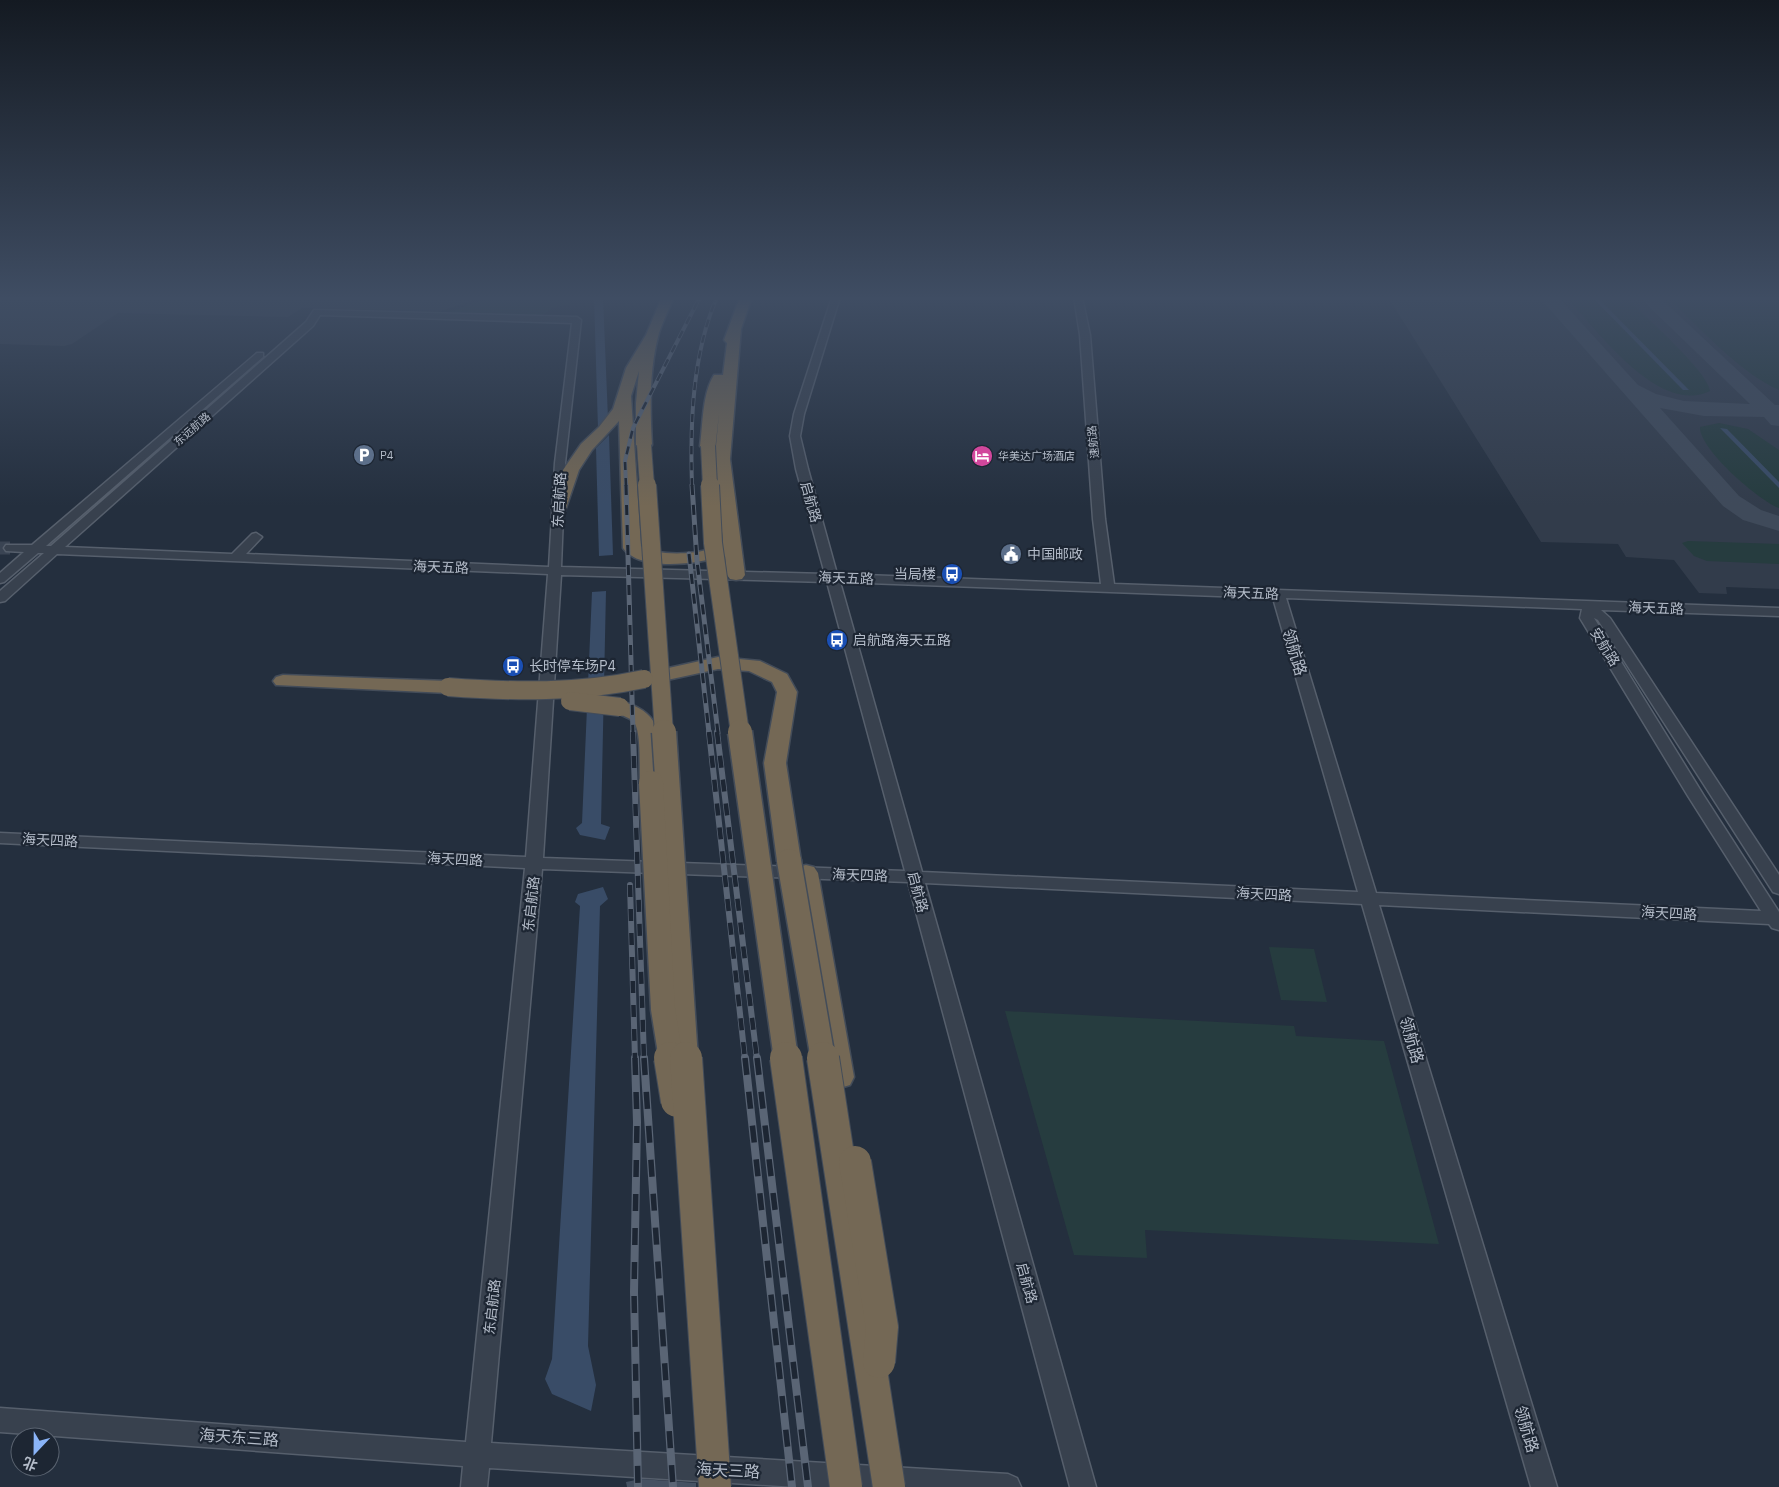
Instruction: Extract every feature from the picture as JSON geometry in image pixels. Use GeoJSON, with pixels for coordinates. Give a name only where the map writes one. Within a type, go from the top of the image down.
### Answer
{"type":"FeatureCollection","features":[{"type":"Feature","properties":{"kind":"highway"},"geometry":{"type":"LineString","coordinates":[[559,508],[570,470],[577,459],[620,410],[626,397],[634,366]]}},
{"type":"Feature","properties":{"kind":"highway"},"geometry":{"type":"LineString","coordinates":[[647,366],[642,420],[715,1487]]}},
{"type":"Feature","properties":{"kind":"highway"},"geometry":{"type":"LineString","coordinates":[[723,366],[714,397],[708,446],[713,544],[846,1487]]}},
{"type":"Feature","properties":{"kind":"highway"},"geometry":{"type":"LineString","coordinates":[[731,366],[722,459],[736,576]]}},
{"type":"Feature","properties":{"kind":"highway"},"geometry":{"type":"LineString","coordinates":[[626,397],[632,548],[642,555],[657,558],[712,555],[726,550],[732,541]]}},
{"type":"Feature","properties":{"kind":"highway"},"geometry":{"type":"LineString","coordinates":[[286,686],[317,686],[361,694],[560,691],[609,688],[718,663],[753,665],[780,678],[787,692],[775,763],[849,1129],[882,1327],[875,1397]]}},
{"type":"Feature","properties":{"kind":"highway"},"geometry":{"type":"LineString","coordinates":[[445,693],[576,701],[620,707],[641,717],[648,730],[662,1008],[675,1092],[693,1162]]}},
{"type":"Feature","properties":{"kind":"highway"},"geometry":{"type":"LineString","coordinates":[[797,867],[889,1487]]}},
{"type":"Feature","properties":{"kind":"street","name":"东远航路"},"geometry":{"type":"LineString","coordinates":[[0,579],[247,366]]}},
{"type":"Feature","properties":{"kind":"street","name":"东远航路"},"geometry":{"type":"LineString","coordinates":[[0,598],[262,366]]}},
{"type":"Feature","properties":{"kind":"street","name":"东启航路"},"geometry":{"type":"LineString","coordinates":[[474,1487],[534,863],[559,508],[560,463],[571,366]]}},
{"type":"Feature","properties":{"kind":"street","name":"启航路"},"geometry":{"type":"LineString","coordinates":[[814,366],[799,414],[795,436],[802,469],[1083,1487]]}},
{"type":"Feature","properties":{"kind":"street","name":"速航路"},"geometry":{"type":"LineString","coordinates":[[1087,366],[1099,518],[1108,587]]}},
{"type":"Feature","properties":{"kind":"street"},"geometry":{"type":"LineString","coordinates":[[235,558],[256,537]]}},
{"type":"Feature","properties":{"kind":"street"},"geometry":{"type":"LineString","coordinates":[[10,548],[33,550]]}},
{"type":"Feature","properties":{"kind":"street","name":"海天五路"},"geometry":{"type":"LineString","coordinates":[[33,550],[554,571],[1108,587],[1779,612]]}},
{"type":"Feature","properties":{"kind":"street","name":"领航路"},"geometry":{"type":"LineString","coordinates":[[1278,594],[1544,1487]]}},
{"type":"Feature","properties":{"kind":"street","name":"安航路"},"geometry":{"type":"LineString","coordinates":[[1589,605],[1603,618],[1779,888]]}},
{"type":"Feature","properties":{"kind":"street","name":"安航路"},"geometry":{"type":"LineString","coordinates":[[1589,605],[1587,618],[1696,796],[1777,921]]}},
{"type":"Feature","properties":{"kind":"street","name":"海天四路"},"geometry":{"type":"LineString","coordinates":[[0,838],[534,863],[797,867],[914,877],[1777,921]]}},
{"type":"Feature","properties":{"kind":"street","name":"海天东三路"},"geometry":{"type":"LineString","coordinates":[[0,1420],[478,1455]]}},
{"type":"Feature","properties":{"kind":"street","name":"海天三路"},"geometry":{"type":"LineString","coordinates":[[478,1455],[1008,1487]]}},
{"type":"Feature","properties":{"kind":"shaded area"},"geometry":{"type":"Polygon","coordinates":[[[1431,366],[1779,366],[1779,589],[1726,587],[1727,594],[1699,593],[1674,560],[1626,557],[1618,544],[1541,542],[1431,366]]]}},
{"type":"Feature","properties":{"kind":"green space"},"geometry":{"type":"Polygon","coordinates":[[[1631,366],[1695,366],[1710,391],[1690,395],[1670,392],[1650,381],[1631,366]]]}},
{"type":"Feature","properties":{"kind":"green space"},"geometry":{"type":"Polygon","coordinates":[[[1742,366],[1779,366],[1779,390],[1764,382],[1742,366]]]}},
{"type":"Feature","properties":{"kind":"green space"},"geometry":{"type":"Polygon","coordinates":[[[1719,423],[1748,429],[1779,450],[1779,508],[1745,485],[1709,448],[1702,437],[1700,427],[1719,423]]]}},
{"type":"Feature","properties":{"kind":"green space"},"geometry":{"type":"Polygon","coordinates":[[[1688,541],[1779,544],[1779,564],[1707,561],[1694,556],[1682,543],[1688,541]]]}},
{"type":"Feature","properties":{"kind":"green space"},"geometry":{"type":"Polygon","coordinates":[[[1269,947],[1314,949],[1327,1002],[1281,1000],[1269,947]]]}},
{"type":"Feature","properties":{"kind":"green space"},"geometry":{"type":"Polygon","coordinates":[[[1005,1011],[1294,1026],[1296,1036],[1384,1041],[1439,1244],[1145,1230],[1147,1258],[1074,1255],[1005,1011]]]}},
{"type":"Feature","properties":{"kind":"water"},"geometry":{"type":"Polygon","coordinates":[[[596,366],[606,366],[608,419],[598,429],[596,366]]]}},
{"type":"Feature","properties":{"kind":"water"},"geometry":{"type":"Polygon","coordinates":[[[1660,366],[1666,366],[1689,390],[1683,390],[1660,366]]]}},
{"type":"Feature","properties":{"kind":"water"},"geometry":{"type":"Polygon","coordinates":[[[1720,428],[1727,429],[1779,482],[1779,488],[1720,428]]]}},
{"type":"Feature","properties":{"kind":"water"},"geometry":{"type":"Polygon","coordinates":[[[609,435],[613,555],[599,556],[596,448],[609,435]]]}},
{"type":"Feature","properties":{"kind":"water"},"geometry":{"type":"Polygon","coordinates":[[[606,591],[601,824],[610,827],[605,840],[580,835],[576,828],[582,823],[592,592],[606,591]]]}},
{"type":"Feature","properties":{"kind":"water"},"geometry":{"type":"Polygon","coordinates":[[[603,887],[608,899],[600,906],[588,1346],[596,1385],[591,1411],[552,1394],[545,1379],[552,1359],[580,906],[575,902],[578,894],[603,887]]]}},
{"type":"Feature","properties":{"kind":"building"},"geometry":{"type":"Polygon","coordinates":[[[641,1479],[696,1483],[696,1487],[627,1487],[626,1482],[641,1479]]]}},
{"type":"Feature","properties":{"kind":"taxiway"},"geometry":{"type":"LineString","coordinates":[[1610,366],[1731,501],[1752,515],[1779,524]]}},
{"type":"Feature","properties":{"kind":"taxiway"},"geometry":{"type":"LineString","coordinates":[[1722,366],[1769,411]]}},
{"type":"Feature","properties":{"kind":"taxiway"},"geometry":{"type":"LineString","coordinates":[[1633,390],[1666,404],[1684,407],[1723,411],[1769,411]]}},
{"type":"Feature","properties":{"kind":"taxiway"},"geometry":{"type":"LineString","coordinates":[[1769,411],[1778,411]]}},
{"type":"Feature","properties":{"kind":"taxiway"},"geometry":{"type":"LineString","coordinates":[[1769,411],[1779,420]]}},
{"type":"Feature","properties":{"kind":"tunnel"},"geometry":{"type":"LineString","coordinates":[[0,548],[10,548]]}},
{"type":"Feature","properties":{"kind":"railway"},"geometry":{"type":"LineString","coordinates":[[626,486],[625,461],[633,428],[665,366]]}},
{"type":"Feature","properties":{"kind":"railway"},"geometry":{"type":"LineString","coordinates":[[692,485],[692,414],[698,366]]}},
{"type":"Feature","properties":{"kind":"railway"},"geometry":{"type":"LineString","coordinates":[[626,485],[633,733]]}},
{"type":"Feature","properties":{"kind":"railway"},"geometry":{"type":"LineString","coordinates":[[692,485],[697,561],[718,733]]}},
{"type":"Feature","properties":{"kind":"railway"},"geometry":{"type":"LineString","coordinates":[[689,554],[709,733]]}},
{"type":"Feature","properties":{"kind":"railway"},"geometry":{"type":"LineString","coordinates":[[633,732],[644,1059]]}},
{"type":"Feature","properties":{"kind":"railway"},"geometry":{"type":"LineString","coordinates":[[709,732],[745,1059]]}},
{"type":"Feature","properties":{"kind":"railway"},"geometry":{"type":"LineString","coordinates":[[717,732],[757,1059]]}},
{"type":"Feature","properties":{"kind":"railway"},"geometry":{"type":"LineString","coordinates":[[630,885],[635,1059]]}},
{"type":"Feature","properties":{"kind":"railway"},"geometry":{"type":"LineString","coordinates":[[635,1058],[637,1122],[634,1292],[638,1487]]}},
{"type":"Feature","properties":{"kind":"railway"},"geometry":{"type":"LineString","coordinates":[[644,1058],[673,1487]]}},
{"type":"Feature","properties":{"kind":"railway"},"geometry":{"type":"LineString","coordinates":[[745,1058],[792,1487]]}},
{"type":"Feature","properties":{"kind":"railway"},"geometry":{"type":"LineString","coordinates":[[757,1058],[808,1487]]}},
{"type":"Feature","properties":{"kind":"place","name":"P4"},"geometry":{"type":"Point","coordinates":[364,455]}},
{"type":"Feature","properties":{"kind":"place","name":"华美达广场酒店"},"geometry":{"type":"Point","coordinates":[982,456]}},
{"type":"Feature","properties":{"kind":"place","name":"中国邮政"},"geometry":{"type":"Point","coordinates":[1011,554]}},
{"type":"Feature","properties":{"kind":"place","name":"当局楼"},"geometry":{"type":"Point","coordinates":[952,574]}},
{"type":"Feature","properties":{"kind":"place","name":"启航路海天五路"},"geometry":{"type":"Point","coordinates":[837,640]}},
{"type":"Feature","properties":{"kind":"place","name":"长时停车场P4"},"geometry":{"type":"Point","coordinates":[513,666]}}]}
